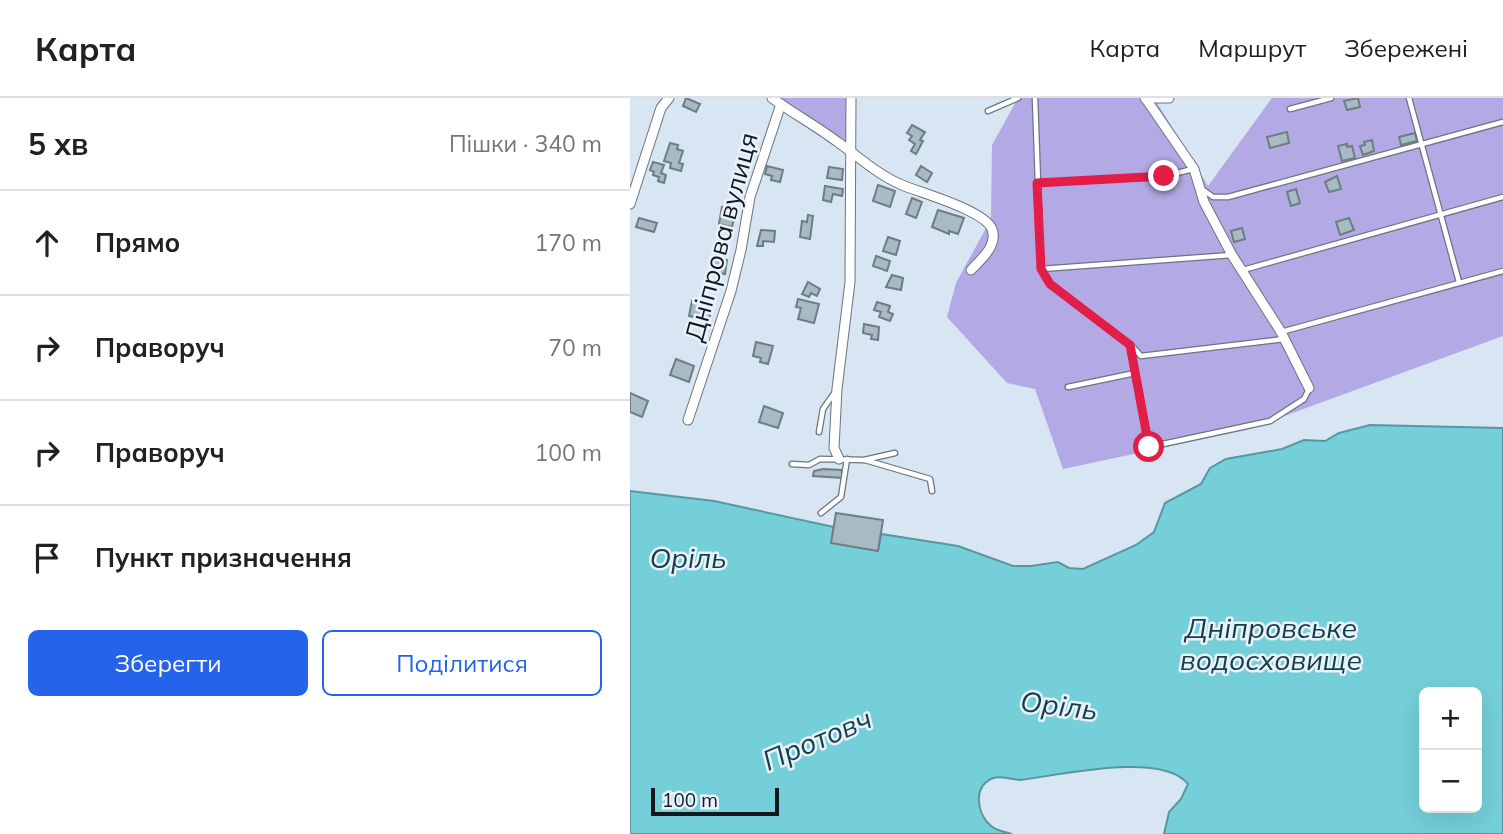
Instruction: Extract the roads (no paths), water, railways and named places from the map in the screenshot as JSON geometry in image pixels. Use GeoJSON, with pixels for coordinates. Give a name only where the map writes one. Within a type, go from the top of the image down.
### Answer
{"type":"FeatureCollection","features":[{"type":"Feature","properties":{"kind":"street"},"geometry":{"type":"LineString","coordinates":[[630,204],[661,108],[669,98]]}},
{"type":"Feature","properties":{"kind":"street"},"geometry":{"type":"LineString","coordinates":[[843,459],[834,448],[837,389],[850,282],[851,98]]}},
{"type":"Feature","properties":{"kind":"street"},"geometry":{"type":"LineString","coordinates":[[1146,98],[1169,98]]}},
{"type":"Feature","properties":{"kind":"street"},"geometry":{"type":"LineString","coordinates":[[1146,98],[1194,169],[1204,202],[1309,388]]}},
{"type":"Feature","properties":{"kind":"street","name":"Дніпрова вулиця"},"geometry":{"type":"LineString","coordinates":[[688,420],[731,290],[750,197],[778,100],[900,184],[946,201],[978,217],[991,227],[994,239],[990,250],[971,270]]}},
{"type":"Feature","properties":{"kind":"lane"},"geometry":{"type":"LineString","coordinates":[[988,111],[1018,98]]}},
{"type":"Feature","properties":{"kind":"lane"},"geometry":{"type":"LineString","coordinates":[[1035,98],[1041,269],[1050,284],[1141,356],[1282,336],[1503,271]]}},
{"type":"Feature","properties":{"kind":"lane"},"geometry":{"type":"LineString","coordinates":[[1290,109],[1331,98]]}},
{"type":"Feature","properties":{"kind":"lane"},"geometry":{"type":"LineString","coordinates":[[1409,98],[1459,282]]}},
{"type":"Feature","properties":{"kind":"lane"},"geometry":{"type":"LineString","coordinates":[[1201,189],[1213,197],[1228,197],[1503,122]]}},
{"type":"Feature","properties":{"kind":"lane"},"geometry":{"type":"LineString","coordinates":[[1037,183],[1164,176],[1194,169]]}},
{"type":"Feature","properties":{"kind":"lane"},"geometry":{"type":"LineString","coordinates":[[1242,270],[1503,197]]}},
{"type":"Feature","properties":{"kind":"lane"},"geometry":{"type":"LineString","coordinates":[[1041,269],[1232,255]]}},
{"type":"Feature","properties":{"kind":"lane"},"geometry":{"type":"LineString","coordinates":[[1130,345],[1149,447],[1270,421],[1304,399],[1309,388]]}},
{"type":"Feature","properties":{"kind":"lane"},"geometry":{"type":"LineString","coordinates":[[1068,387],[1135,373]]}},
{"type":"Feature","properties":{"kind":"lane"},"geometry":{"type":"LineString","coordinates":[[819,432],[823,408],[837,389]]}},
{"type":"Feature","properties":{"kind":"lane"},"geometry":{"type":"LineString","coordinates":[[864,460],[895,453]]}},
{"type":"Feature","properties":{"kind":"lane"},"geometry":{"type":"LineString","coordinates":[[821,513],[841,498],[843,459]]}},
{"type":"Feature","properties":{"kind":"lane"},"geometry":{"type":"LineString","coordinates":[[792,464],[808,465],[820,460],[864,460],[930,479],[932,491]]}},
{"type":"Feature","properties":{"kind":"water","name":"Дніпровське водосховище"},"geometry":{"type":"Polygon","coordinates":[[[1370,425],[1503,428],[1503,834],[1164,834],[1169,812],[1181,799],[1188,784],[1175,774],[1134,767],[1084,770],[1021,780],[993,778],[986,782],[979,794],[982,815],[991,826],[1012,834],[630,834],[630,491],[714,501],[834,527],[832,543],[878,550],[881,534],[958,546],[1013,566],[1058,562],[1069,568],[1083,569],[1136,545],[1154,532],[1165,503],[1201,484],[1210,468],[1226,459],[1282,449],[1304,440],[1325,441],[1339,433],[1370,425]]]}},
{"type":"Feature","properties":{"kind":"water label","name":"Орiль"},"geometry":{"type":"Point","coordinates":[688,557]}},
{"type":"Feature","properties":{"kind":"water label","name":"Оріль"},"geometry":{"type":"Point","coordinates":[1059,705]}},
{"type":"Feature","properties":{"kind":"water label","name":"Протовч"},"geometry":{"type":"Point","coordinates":[817,739]}}]}
